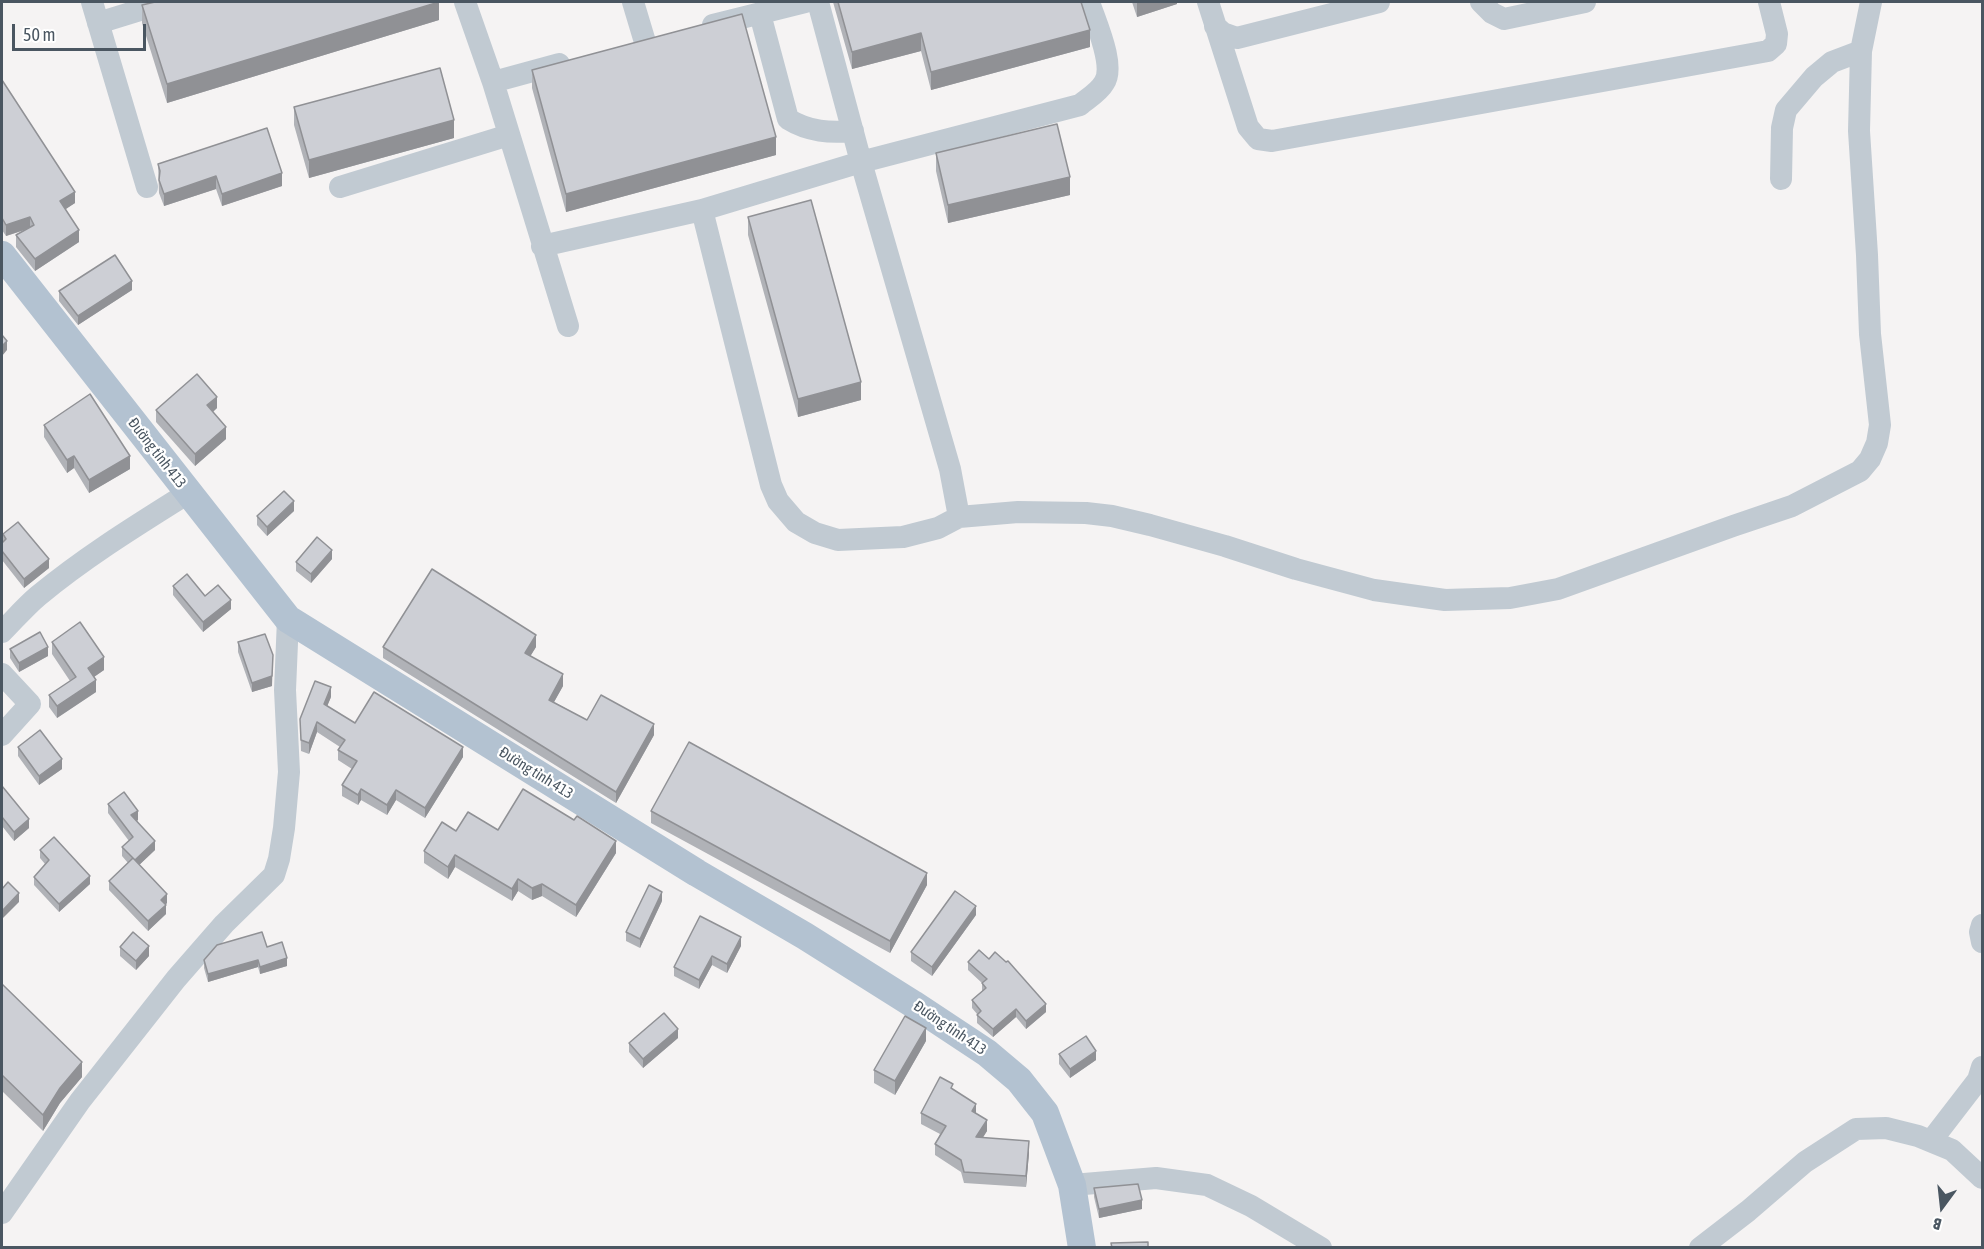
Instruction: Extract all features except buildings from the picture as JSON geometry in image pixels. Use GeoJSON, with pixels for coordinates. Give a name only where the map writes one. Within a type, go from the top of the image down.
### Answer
{"type":"FeatureCollection","features":[{"type":"Feature","properties":{"kind":"main road","name":"Đường tỉnh 413"},"geometry":{"type":"LineString","coordinates":[[2,255],[288,619],[697,873],[805,936],[987,1053],[1019,1080],[1045,1113],[1072,1185],[1082,1248]]}},
{"type":"Feature","properties":{"kind":"street"},"geometry":{"type":"LineString","coordinates":[[147,187],[95,12],[166,2]]}},
{"type":"Feature","properties":{"kind":"street"},"geometry":{"type":"LineString","coordinates":[[465,2],[493,82],[568,326]]}},
{"type":"Feature","properties":{"kind":"street"},"geometry":{"type":"LineString","coordinates":[[633,2],[645,42]]}},
{"type":"Feature","properties":{"kind":"street"},"geometry":{"type":"LineString","coordinates":[[691,31],[805,2]]}},
{"type":"Feature","properties":{"kind":"street"},"geometry":{"type":"LineString","coordinates":[[818,2],[861,162],[950,469],[959,517]]}},
{"type":"Feature","properties":{"kind":"street"},"geometry":{"type":"LineString","coordinates":[[542,246],[702,210],[861,162],[1080,105],[1104,84],[1109,73],[1089,2]]}},
{"type":"Feature","properties":{"kind":"street"},"geometry":{"type":"LineString","coordinates":[[1208,2],[1248,127],[1258,139],[1272,141],[1768,51],[1776,44],[1777,34],[1769,2]]}},
{"type":"Feature","properties":{"kind":"street"},"geometry":{"type":"LineString","coordinates":[[1215,26],[1223,33],[1237,38],[1349,5],[1379,2]]}},
{"type":"Feature","properties":{"kind":"street"},"geometry":{"type":"LineString","coordinates":[[1481,2],[1492,13],[1504,19],[1585,2]]}},
{"type":"Feature","properties":{"kind":"street"},"geometry":{"type":"LineString","coordinates":[[702,210],[771,485],[778,501],[796,522],[815,533],[838,540],[865,540],[903,537],[938,528],[959,517],[1018,512],[1086,513],[1112,516],[1226,546],[1296,569],[1374,590],[1445,600],[1510,598],[1558,590],[1791,507],[1860,471],[1870,459],[1877,443],[1880,425],[1870,334],[1859,130],[1861,51],[1871,2]]}},
{"type":"Feature","properties":{"kind":"street"},"geometry":{"type":"LineString","coordinates":[[760,14],[788,119],[814,130],[831,133],[853,131]]}},
{"type":"Feature","properties":{"kind":"street"},"geometry":{"type":"LineString","coordinates":[[623,48],[668,36]]}},
{"type":"Feature","properties":{"kind":"street"},"geometry":{"type":"LineString","coordinates":[[1781,179],[1781,136],[1786,110],[1814,77],[1832,62],[1861,51]]}},
{"type":"Feature","properties":{"kind":"street"},"geometry":{"type":"LineString","coordinates":[[493,82],[580,59]]}},
{"type":"Feature","properties":{"kind":"street"},"geometry":{"type":"LineString","coordinates":[[340,187],[509,135]]}},
{"type":"Feature","properties":{"kind":"street"},"geometry":{"type":"LineString","coordinates":[[2,632],[36,597],[61,578],[189,493]]}},
{"type":"Feature","properties":{"kind":"street"},"geometry":{"type":"LineString","coordinates":[[2,1213],[80,1101],[176,979],[224,924],[274,875],[284,828],[289,772],[285,690],[288,619]]}},
{"type":"Feature","properties":{"kind":"street"},"geometry":{"type":"LineString","coordinates":[[2,674],[30,704],[2,735]]}},
{"type":"Feature","properties":{"kind":"street"},"geometry":{"type":"LineString","coordinates":[[1983,925],[1980,932],[1983,942]]}},
{"type":"Feature","properties":{"kind":"street"},"geometry":{"type":"LineString","coordinates":[[1931,1141],[1978,1080],[1983,1067]]}},
{"type":"Feature","properties":{"kind":"street"},"geometry":{"type":"LineString","coordinates":[[1700,1248],[1805,1162],[1856,1129],[1886,1128],[1931,1141],[1952,1150],[1983,1178]]}},
{"type":"Feature","properties":{"kind":"street"},"geometry":{"type":"LineString","coordinates":[[1072,1185],[1156,1178],[1206,1185],[1251,1206],[1287,1239],[1321,1248]]}}]}
